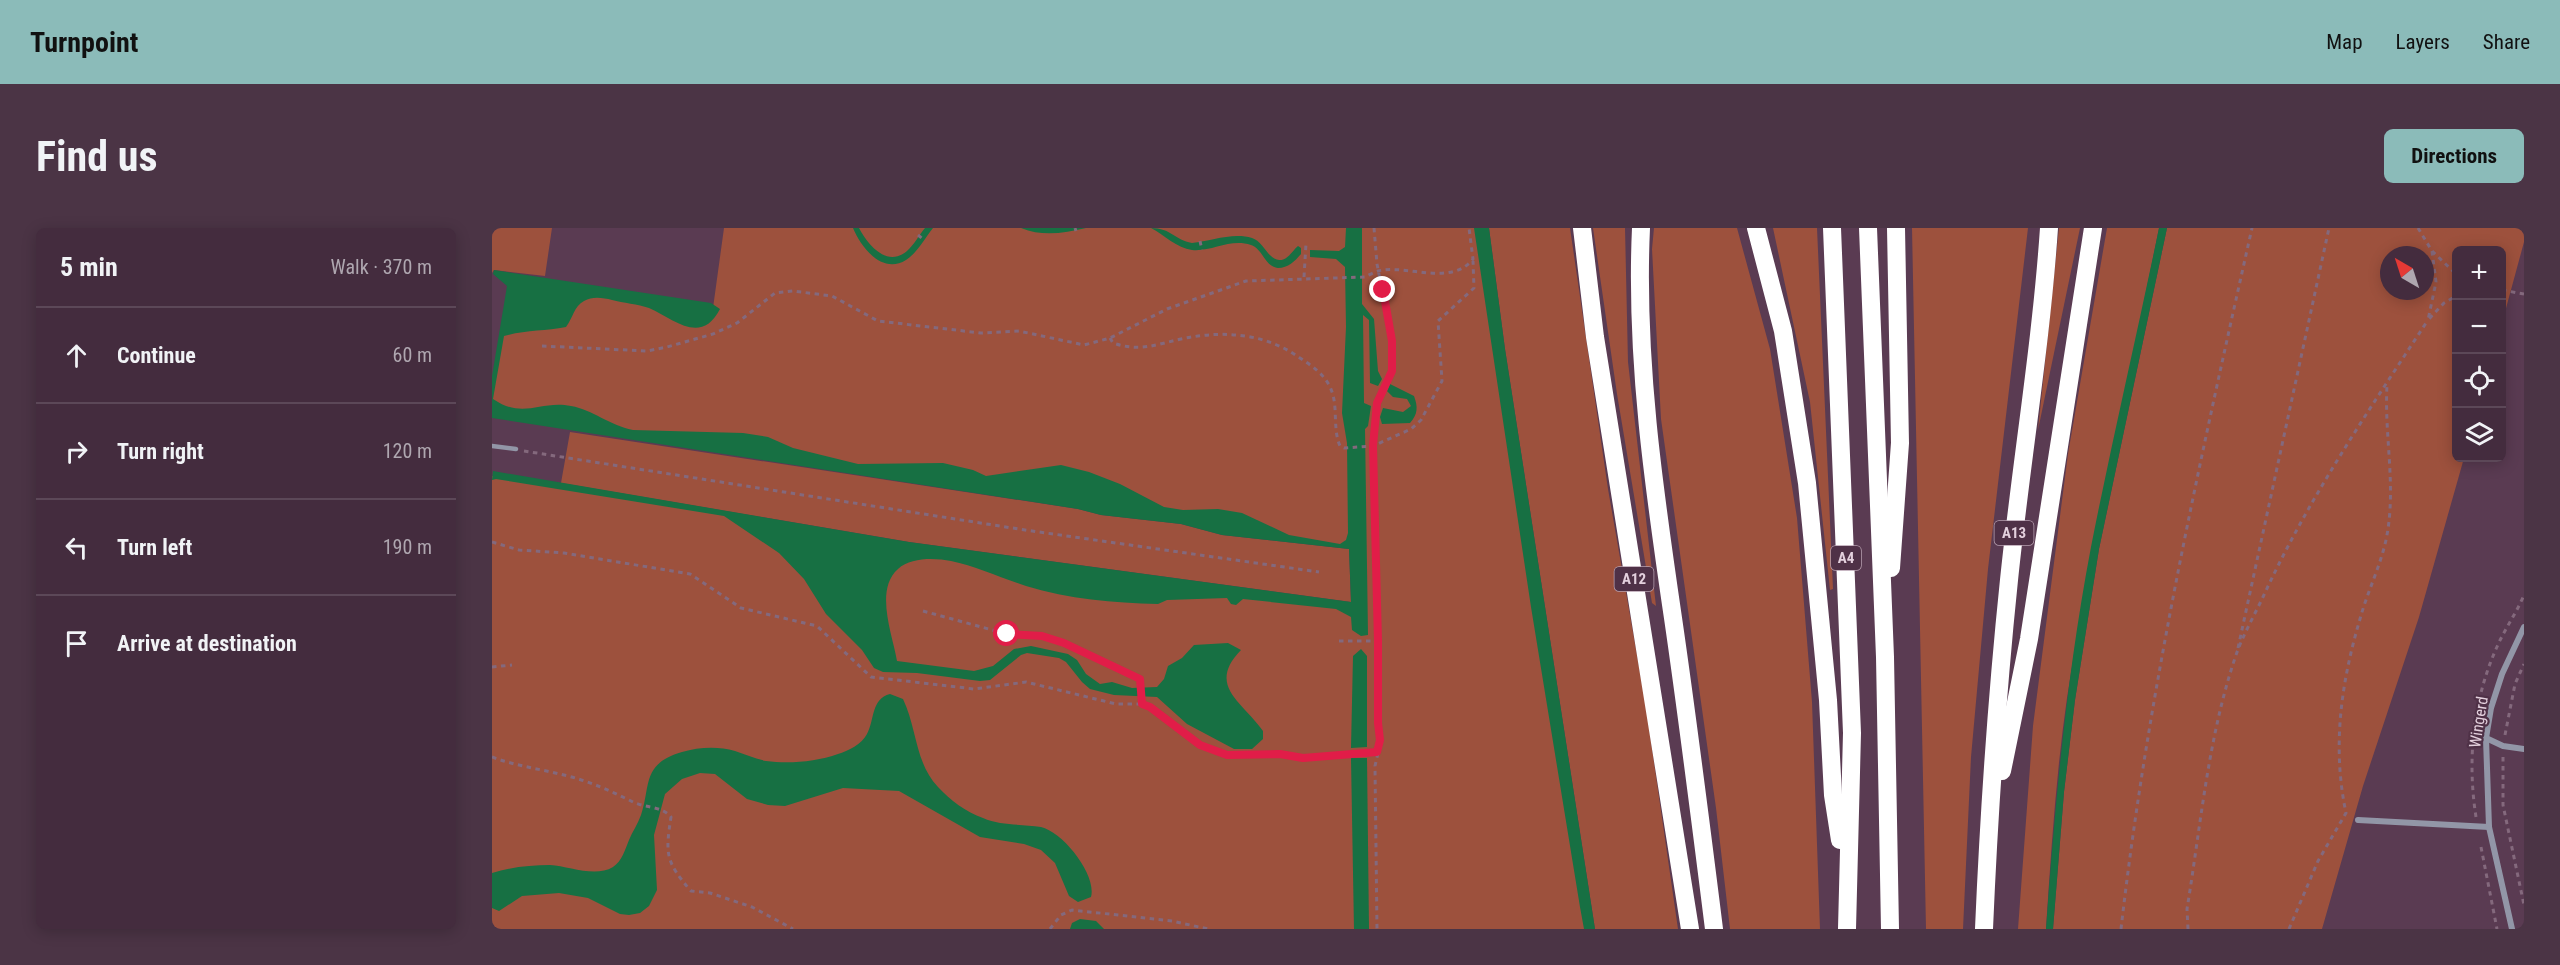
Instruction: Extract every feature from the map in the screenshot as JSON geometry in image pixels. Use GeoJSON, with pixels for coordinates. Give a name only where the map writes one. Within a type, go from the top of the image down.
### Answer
{"type":"FeatureCollection","features":[{"type":"Feature","properties":{"kind":"highway","name":"A12"},"geometry":{"type":"LineString","coordinates":[[1582,228],[1595,337],[1690,929]]}},
{"type":"Feature","properties":{"kind":"highway"},"geometry":{"type":"LineString","coordinates":[[1641,228],[1639,269],[1643,378],[1660,527],[1714,929]]}},
{"type":"Feature","properties":{"kind":"highway"},"geometry":{"type":"LineString","coordinates":[[1756,228],[1783,331],[1807,483],[1828,700],[1833,795],[1847,889]]}},
{"type":"Feature","properties":{"kind":"highway","name":"A4"},"geometry":{"type":"LineString","coordinates":[[1832,228],[1852,733],[1847,929]]}},
{"type":"Feature","properties":{"kind":"highway","name":"A4"},"geometry":{"type":"LineString","coordinates":[[1868,228],[1885,657],[1890,929]]}},
{"type":"Feature","properties":{"kind":"highway","name":"A4"},"geometry":{"type":"LineString","coordinates":[[1885,657],[1900,443],[1896,228]]}},
{"type":"Feature","properties":{"kind":"highway","name":"A13"},"geometry":{"type":"LineString","coordinates":[[1984,929],[1988,839],[2003,640],[2038,345],[2049,228]]}},
{"type":"Feature","properties":{"kind":"highway","name":"A13"},"geometry":{"type":"LineString","coordinates":[[1988,839],[2029,639],[2093,228]]}},
{"type":"Feature","properties":{"kind":"street","name":"Wingerd"},"geometry":{"type":"LineString","coordinates":[[2512,929],[2489,827],[2486,738],[2491,708],[2502,674],[2524,627]]}},
{"type":"Feature","properties":{"kind":"street"},"geometry":{"type":"LineString","coordinates":[[2486,738],[2503,746],[2524,749]]}},
{"type":"Feature","properties":{"kind":"street"},"geometry":{"type":"LineString","coordinates":[[2358,820],[2489,827]]}},
{"type":"Feature","properties":{"kind":"lane"},"geometry":{"type":"LineString","coordinates":[[492,446],[516,449]]}},
{"type":"Feature","properties":{"kind":"path"},"geometry":{"type":"LineString","coordinates":[[1374,228],[1378,271],[1392,341],[1392,371],[1377,403],[1373,446],[1380,740],[1375,766],[1377,929]]}},
{"type":"Feature","properties":{"kind":"path"},"geometry":{"type":"LineString","coordinates":[[1110,338],[1113,343],[1141,349],[1194,337],[1224,334],[1250,336],[1277,345],[1291,352],[1324,378],[1333,395],[1338,441],[1344,448],[1373,446],[1417,424],[1440,387],[1443,374],[1438,321],[1474,288],[1469,228]]}},
{"type":"Feature","properties":{"kind":"path"},"geometry":{"type":"LineString","coordinates":[[2121,929],[2130,855],[2161,656],[2196,476],[2252,228]]}},
{"type":"Feature","properties":{"kind":"path"},"geometry":{"type":"LineString","coordinates":[[2187,929],[2187,909],[2213,741],[2236,654],[2329,228]]}},
{"type":"Feature","properties":{"kind":"path"},"geometry":{"type":"LineString","coordinates":[[2418,228],[2429,246]]}},
{"type":"Feature","properties":{"kind":"path"},"geometry":{"type":"LineString","coordinates":[[918,235],[924,240]]}},
{"type":"Feature","properties":{"kind":"path"},"geometry":{"type":"LineString","coordinates":[[1200,241],[1202,250]]}},
{"type":"Feature","properties":{"kind":"path"},"geometry":{"type":"LineString","coordinates":[[1304,277],[1305,243]]}},
{"type":"Feature","properties":{"kind":"path"},"geometry":{"type":"LineString","coordinates":[[2434,253],[2452,269]]}},
{"type":"Feature","properties":{"kind":"path"},"geometry":{"type":"LineString","coordinates":[[542,346],[647,351],[713,334],[737,323],[775,293],[793,291],[832,296],[878,321],[981,333],[1019,332],[1084,345],[1110,338],[1167,309],[1246,281],[1365,276],[1378,271],[1449,273],[1466,268],[1473,259]]}},
{"type":"Feature","properties":{"kind":"path"},"geometry":{"type":"LineString","coordinates":[[2434,266],[2436,282],[2434,292]]}},
{"type":"Feature","properties":{"kind":"path"},"geometry":{"type":"LineString","coordinates":[[2506,291],[2524,294]]}},
{"type":"Feature","properties":{"kind":"path"},"geometry":{"type":"LineString","coordinates":[[2236,654],[2279,563],[2323,483],[2428,320],[2444,303],[2452,299]]}},
{"type":"Feature","properties":{"kind":"path"},"geometry":{"type":"LineString","coordinates":[[2428,320],[2432,300]]}},
{"type":"Feature","properties":{"kind":"path"},"geometry":{"type":"LineString","coordinates":[[2289,929],[2318,861],[2346,813],[2341,788],[2339,756],[2341,697],[2360,618],[2385,542],[2392,500],[2386,410],[2387,382]]}},
{"type":"Feature","properties":{"kind":"path"},"geometry":{"type":"LineString","coordinates":[[516,449],[1013,529],[1319,572]]}},
{"type":"Feature","properties":{"kind":"path"},"geometry":{"type":"LineString","coordinates":[[492,542],[519,550],[564,553],[690,574],[741,608],[817,626],[870,677],[974,689],[1026,682],[1116,704],[1142,702],[1200,745],[1227,755],[1280,754],[1303,758],[1377,752]]}},
{"type":"Feature","properties":{"kind":"path"},"geometry":{"type":"LineString","coordinates":[[923,610],[1007,634],[1042,636],[1064,643],[1102,663],[1140,679],[1142,702]]}},
{"type":"Feature","properties":{"kind":"path"},"geometry":{"type":"LineString","coordinates":[[1339,641],[1378,641]]}},
{"type":"Feature","properties":{"kind":"path"},"geometry":{"type":"LineString","coordinates":[[2524,664],[2515,684],[2503,746],[2503,805],[2524,905]]}},
{"type":"Feature","properties":{"kind":"path"},"geometry":{"type":"LineString","coordinates":[[492,667],[512,665]]}},
{"type":"Feature","properties":{"kind":"path"},"geometry":{"type":"LineString","coordinates":[[492,757],[512,765],[584,780],[625,795],[633,802],[667,812],[671,818],[666,846],[673,870],[691,891],[710,893],[752,907],[793,929]]}},
{"type":"Feature","properties":{"kind":"path"},"geometry":{"type":"LineString","coordinates":[[1050,929],[1061,915],[1072,910],[1172,921],[1208,929]]}},
{"type":"Feature","properties":{"kind":"shaded area"},"geometry":{"type":"Polygon","coordinates":[[[492,228],[552,228],[545,276],[494,270],[492,273],[492,228]]]}},
{"type":"Feature","properties":{"kind":"shaded area"},"geometry":{"type":"Polygon","coordinates":[[[724,228],[1483,228],[1591,929],[492,929],[492,476],[926,548],[1358,607],[1357,549],[492,415],[492,389],[510,280],[713,308],[724,228]]]}},
{"type":"Feature","properties":{"kind":"shaded area"},"geometry":{"type":"Polygon","coordinates":[[[853,228],[859,228],[867,241],[879,252],[892,257],[900,256],[907,251],[925,228],[933,228],[910,257],[897,264],[889,264],[874,257],[867,250],[853,228]]]}},
{"type":"Feature","properties":{"kind":"shaded area"},"geometry":{"type":"Polygon","coordinates":[[[1021,228],[1086,228],[1062,233],[1045,233],[1021,228]]]}},
{"type":"Feature","properties":{"kind":"shaded area"},"geometry":{"type":"Polygon","coordinates":[[[1151,228],[1163,230],[1192,243],[1230,236],[1245,236],[1256,240],[1269,254],[1280,260],[1285,259],[1298,246],[1301,248],[1301,254],[1294,262],[1278,268],[1270,265],[1251,245],[1236,243],[1199,250],[1186,249],[1151,228]]]}},
{"type":"Feature","properties":{"kind":"shaded area"},"geometry":{"type":"Polygon","coordinates":[[[1346,228],[1362,228],[1362,304],[1374,319],[1378,371],[1382,379],[1378,386],[1370,383],[1369,320],[1363,315],[1364,403],[1371,406],[1368,426],[1365,429],[1368,635],[1361,636],[1352,630],[1351,617],[1336,609],[1243,599],[1236,605],[1231,604],[1227,598],[1167,600],[1158,604],[1091,600],[1042,590],[970,566],[938,559],[916,560],[903,565],[891,578],[887,589],[887,614],[897,661],[974,671],[993,666],[1014,649],[1031,646],[1068,654],[1077,660],[1086,674],[1100,684],[1112,682],[1132,688],[1157,687],[1164,679],[1168,666],[1182,658],[1194,645],[1228,643],[1241,650],[1231,663],[1227,674],[1227,684],[1231,693],[1263,731],[1263,739],[1252,749],[1234,749],[1187,724],[1157,697],[1114,695],[1090,689],[1066,662],[1059,658],[1027,653],[1021,655],[990,680],[980,681],[917,673],[883,672],[874,668],[862,650],[826,614],[804,579],[779,553],[724,516],[492,480],[493,471],[909,542],[1351,602],[1349,549],[1222,535],[1181,524],[1101,515],[1078,509],[492,418],[492,376],[507,286],[493,274],[494,270],[711,303],[720,309],[713,320],[696,328],[677,323],[649,308],[605,299],[587,299],[578,306],[566,327],[504,336],[493,399],[504,405],[523,409],[550,405],[571,406],[633,430],[743,433],[768,437],[793,448],[858,464],[943,463],[973,470],[986,476],[1061,465],[1089,472],[1120,484],[1164,507],[1183,510],[1218,509],[1242,513],[1289,535],[1340,544],[1346,540],[1348,533],[1347,443],[1342,413],[1346,327],[1345,267],[1336,259],[1310,257],[1310,250],[1339,251],[1345,247],[1346,228]]]}},
{"type":"Feature","properties":{"kind":"shaded area"},"geometry":{"type":"Polygon","coordinates":[[[1474,228],[1489,228],[1505,349],[1595,929],[1584,929],[1580,907],[1531,607],[1474,228]]]}},
{"type":"Feature","properties":{"kind":"shaded area"},"geometry":{"type":"Polygon","coordinates":[[[1489,228],[1570,228],[1608,489],[1646,707],[1678,929],[1595,929],[1505,349],[1489,228]]]}},
{"type":"Feature","properties":{"kind":"shaded area"},"geometry":{"type":"Polygon","coordinates":[[[1593,228],[1625,228],[1628,362],[1656,606],[1652,603],[1617,394],[1593,228]]]}},
{"type":"Feature","properties":{"kind":"shaded area"},"geometry":{"type":"Polygon","coordinates":[[[1654,228],[1737,228],[1770,349],[1797,518],[1812,702],[1820,929],[1730,929],[1716,808],[1661,419],[1652,249],[1654,228]]]}},
{"type":"Feature","properties":{"kind":"shaded area"},"geometry":{"type":"Polygon","coordinates":[[[1773,228],[1817,228],[1833,589],[1830,590],[1810,402],[1773,228]]]}},
{"type":"Feature","properties":{"kind":"shaded area"},"geometry":{"type":"Polygon","coordinates":[[[1912,228],[2028,228],[1988,569],[1971,757],[1963,929],[1926,929],[1912,228]]]}},
{"type":"Feature","properties":{"kind":"shaded area"},"geometry":{"type":"Polygon","coordinates":[[[2059,228],[2080,228],[2038,430],[2059,228]]]}},
{"type":"Feature","properties":{"kind":"shaded area"},"geometry":{"type":"Polygon","coordinates":[[[2107,228],[2159,228],[2098,521],[2067,698],[2057,784],[2046,929],[2018,929],[2033,726],[2068,454],[2107,228]]]}},
{"type":"Feature","properties":{"kind":"shaded area"},"geometry":{"type":"Polygon","coordinates":[[[2159,228],[2167,228],[2099,549],[2075,700],[2064,792],[2053,929],[2046,929],[2053,833],[2075,642],[2099,507],[2159,228]]]}},
{"type":"Feature","properties":{"kind":"shaded area"},"geometry":{"type":"Polygon","coordinates":[[[2167,228],[2524,228],[2524,242],[2506,308],[2506,246],[2452,246],[2452,462],[2463,462],[2419,617],[2363,786],[2322,929],[2053,929],[2064,792],[2075,700],[2099,549],[2167,228]]]}},
{"type":"Feature","properties":{"kind":"shaded area"},"geometry":{"type":"Polygon","coordinates":[[[1390,384],[1414,396],[1415,417],[1410,423],[1382,424],[1380,417],[1383,408],[1403,412],[1411,406],[1407,399],[1393,397],[1387,391],[1390,384]]]}},
{"type":"Feature","properties":{"kind":"shaded area"},"geometry":{"type":"Polygon","coordinates":[[[570,432],[1078,509],[1101,515],[1181,524],[1222,535],[1349,549],[1351,602],[909,542],[561,483],[570,432]]]}},
{"type":"Feature","properties":{"kind":"shaded area"},"geometry":{"type":"Polygon","coordinates":[[[1361,649],[1367,656],[1367,747],[1351,748],[1353,656],[1361,649]]]}},
{"type":"Feature","properties":{"kind":"shaded area"},"geometry":{"type":"Polygon","coordinates":[[[890,694],[903,699],[925,767],[930,778],[943,792],[964,809],[990,821],[1041,827],[1059,837],[1084,867],[1089,877],[1091,897],[1078,902],[1069,896],[1055,863],[1041,850],[1024,844],[980,837],[899,791],[843,788],[785,806],[768,805],[747,799],[715,774],[700,773],[682,779],[665,794],[654,835],[657,890],[649,906],[640,913],[620,914],[588,898],[559,893],[522,896],[499,911],[492,908],[492,873],[543,865],[598,871],[616,865],[640,818],[650,777],[660,763],[669,757],[688,750],[722,748],[775,762],[802,762],[829,757],[842,753],[862,741],[870,728],[876,705],[890,694]]]}},
{"type":"Feature","properties":{"kind":"shaded area"},"geometry":{"type":"Polygon","coordinates":[[[1351,758],[1367,758],[1369,929],[1354,929],[1351,758]]]}},
{"type":"Feature","properties":{"kind":"shaded area"},"geometry":{"type":"Polygon","coordinates":[[[1080,919],[1096,921],[1104,929],[1070,929],[1072,923],[1080,919]]]}},
{"type":"Feature","properties":{"kind":"route"},"geometry":{"type":"LineString","coordinates":[[1007,634],[1042,636],[1064,643],[1102,663],[1133,675],[1140,679],[1142,704],[1150,707],[1200,745],[1227,755],[1280,754],[1303,758],[1377,752],[1380,740],[1373,446],[1377,403],[1392,371],[1392,341],[1383,290]]}}]}
